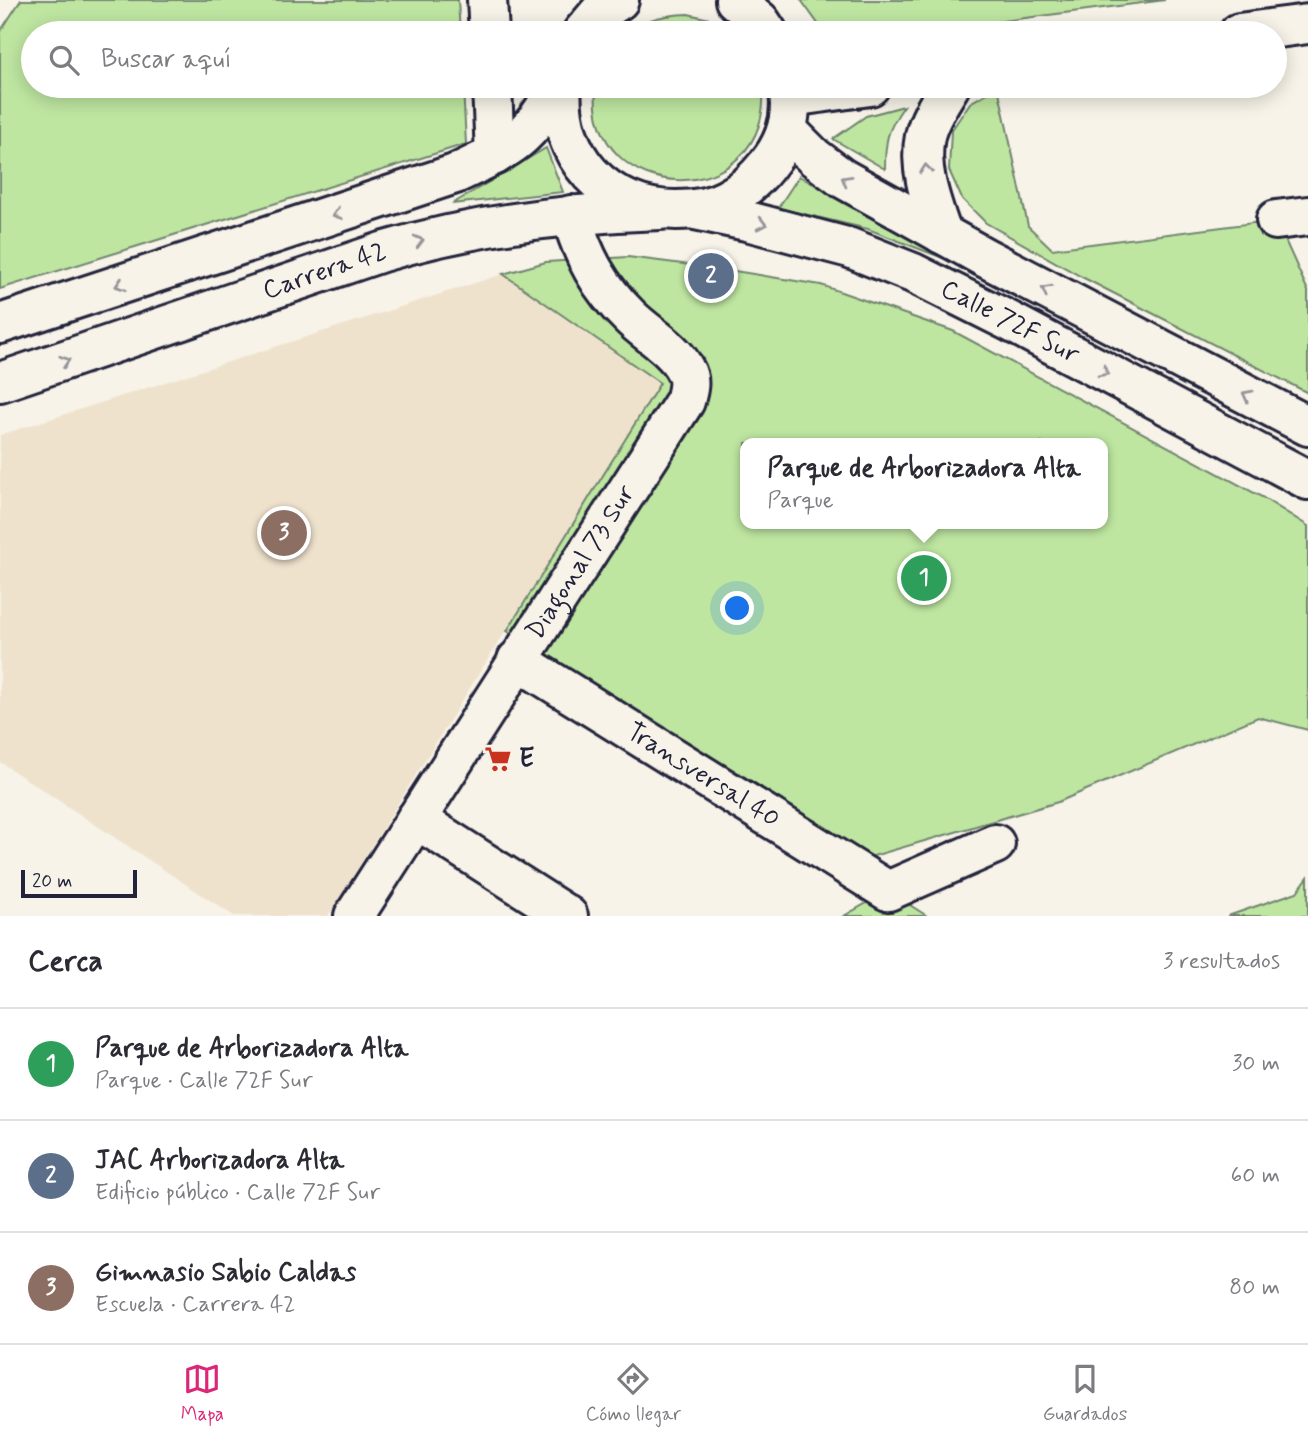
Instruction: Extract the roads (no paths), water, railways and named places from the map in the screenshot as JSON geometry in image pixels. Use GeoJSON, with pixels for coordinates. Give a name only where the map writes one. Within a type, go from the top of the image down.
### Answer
{"type":"FeatureCollection","features":[{"type":"Feature","properties":{"kind":"street"},"geometry":{"type":"LineString","coordinates":[[487,0],[488,21]]}},
{"type":"Feature","properties":{"kind":"street"},"geometry":{"type":"LineString","coordinates":[[592,21],[599,13],[619,0]]}},
{"type":"Feature","properties":{"kind":"street"},"geometry":{"type":"LineString","coordinates":[[734,0],[760,21]]}},
{"type":"Feature","properties":{"kind":"street"},"geometry":{"type":"LineString","coordinates":[[1287,26],[1308,23]]}},
{"type":"Feature","properties":{"kind":"street"},"geometry":{"type":"LineString","coordinates":[[493,98],[495,155]]}},
{"type":"Feature","properties":{"kind":"street","name":"Carrera 42"},"geometry":{"type":"LineString","coordinates":[[0,324],[415,188],[495,155],[531,129],[552,98]]}},
{"type":"Feature","properties":{"kind":"street"},"geometry":{"type":"LineString","coordinates":[[560,98],[567,135],[582,164],[603,187],[631,203],[678,210],[726,200],[753,181],[775,156],[788,104],[815,98]]}},
{"type":"Feature","properties":{"kind":"street"},"geometry":{"type":"LineString","coordinates":[[942,234],[930,199],[925,166],[925,136],[943,98]]}},
{"type":"Feature","properties":{"kind":"street","name":"Calle 72F Sur"},"geometry":{"type":"LineString","coordinates":[[788,104],[827,169],[942,234],[1308,426]]}},
{"type":"Feature","properties":{"kind":"street","name":"Carrera 42"},"geometry":{"type":"LineString","coordinates":[[0,382],[414,242],[445,234],[571,215],[678,210]]}},
{"type":"Feature","properties":{"kind":"street","name":"Calle 72F Sur"},"geometry":{"type":"LineString","coordinates":[[678,210],[751,222],[850,248],[913,273],[1308,481]]}},
{"type":"Feature","properties":{"kind":"street","name":"Diagonal 73 Sur"},"geometry":{"type":"LineString","coordinates":[[354,916],[685,401],[689,386],[687,371],[676,357],[630,317],[600,281],[581,248],[571,215]]}},
{"type":"Feature","properties":{"kind":"street","name":"Transversal 40"},"geometry":{"type":"LineString","coordinates":[[517,660],[888,891],[995,844]]}},
{"type":"Feature","properties":{"kind":"street"},"geometry":{"type":"LineString","coordinates":[[415,819],[568,916]]}},
{"type":"Feature","properties":{"kind":"place","name":"JAC Arborizadora Alta"},"geometry":{"type":"Point","coordinates":[711,276]}},
{"type":"Feature","properties":{"kind":"place","name":"Gimnasio Sabio Caldas"},"geometry":{"type":"Point","coordinates":[284,533]}},
{"type":"Feature","properties":{"kind":"place","name":"Parque de Arborizadora Alta"},"geometry":{"type":"Point","coordinates":[924,578]}},
{"type":"Feature","properties":{"kind":"place","name":"E"},"geometry":{"type":"Point","coordinates":[498,759]}}]}
